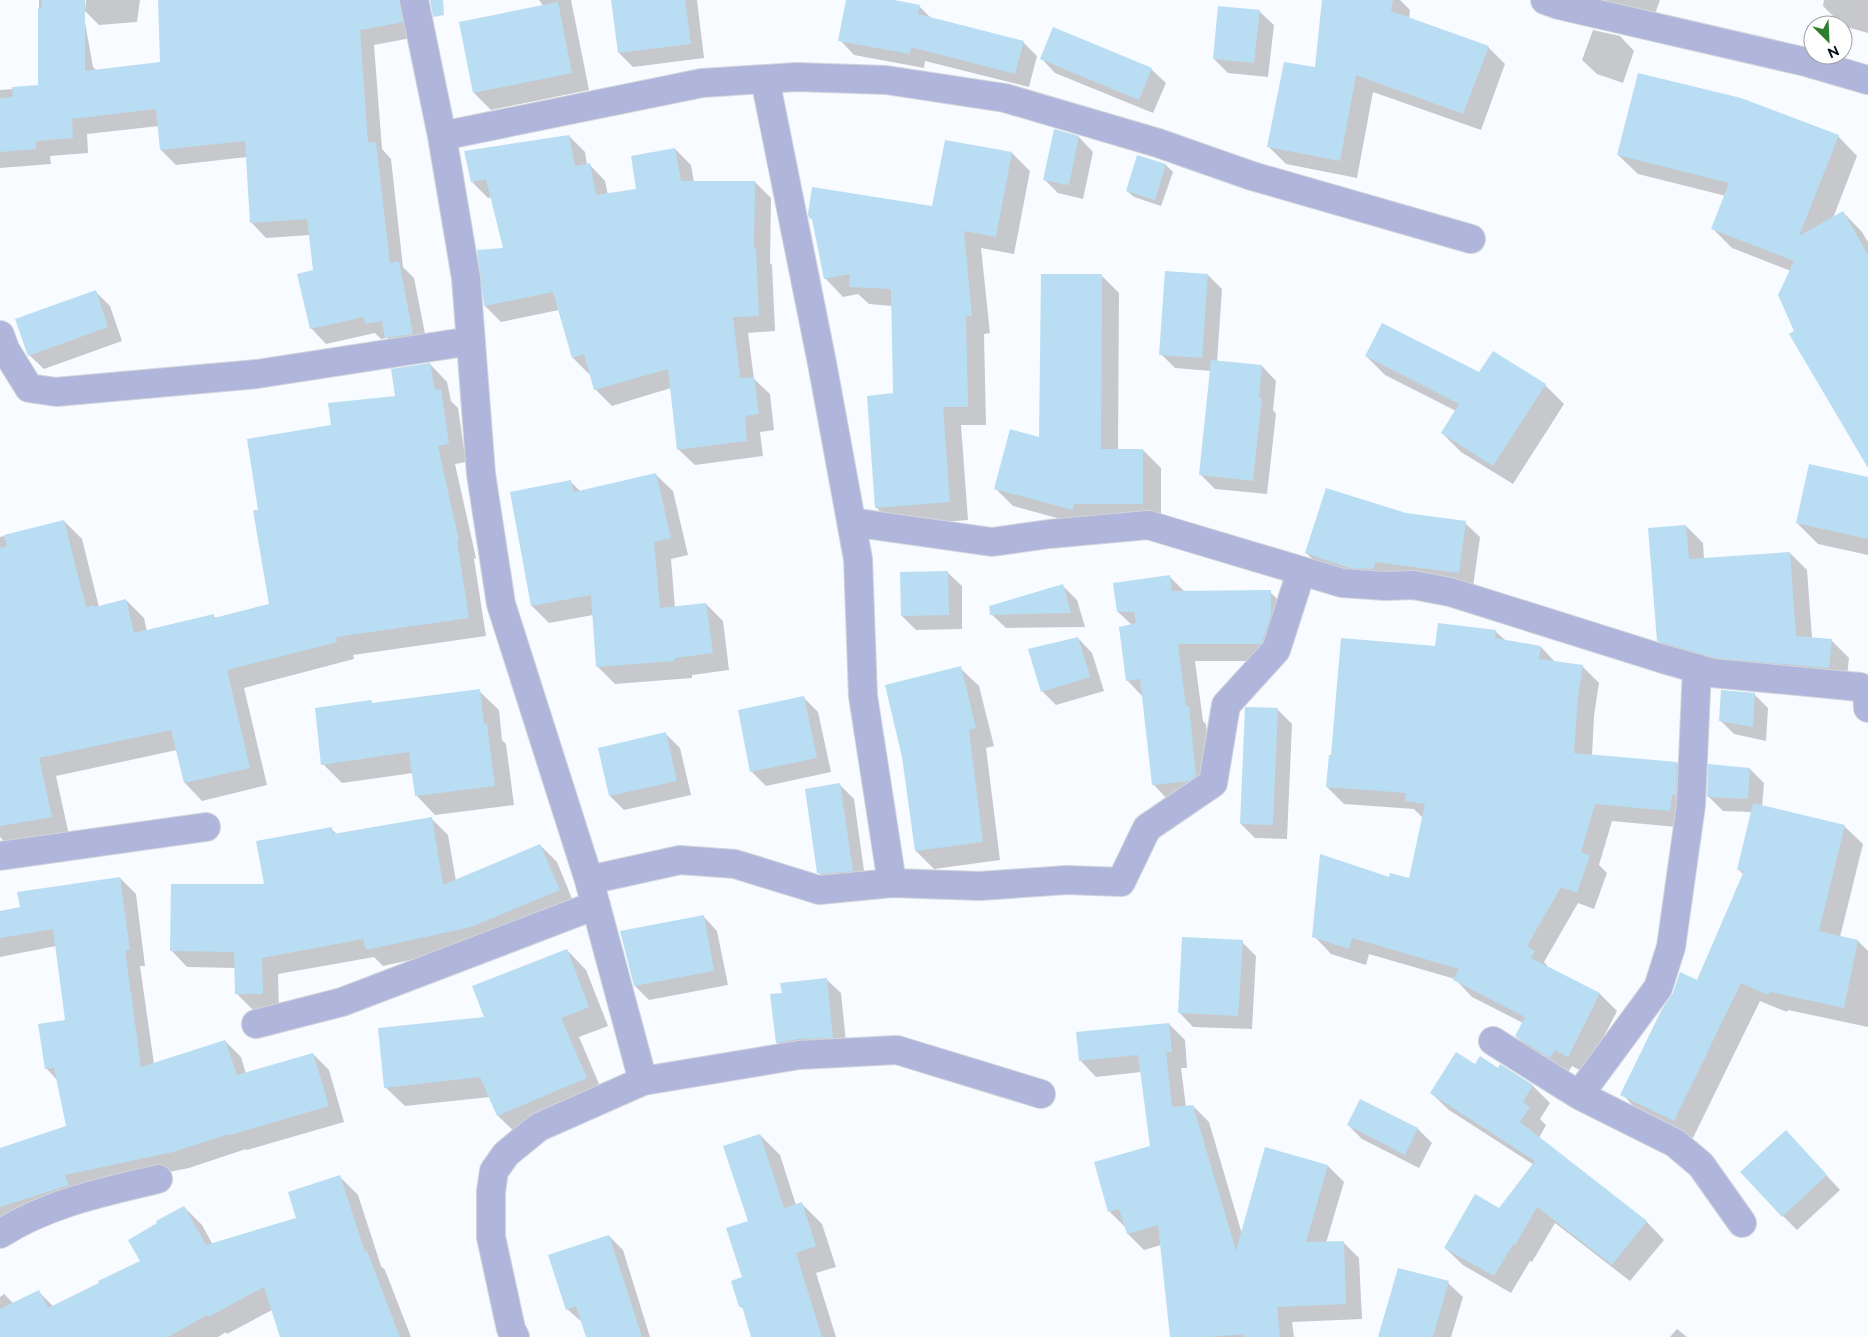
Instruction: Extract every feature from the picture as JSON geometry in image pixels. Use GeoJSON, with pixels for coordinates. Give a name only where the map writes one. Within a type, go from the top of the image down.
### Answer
{"type":"FeatureCollection","features":[{"type":"Feature","properties":{"kind":"street"},"geometry":{"type":"LineString","coordinates":[[414,0],[442,136],[466,278],[481,474],[501,604],[592,892],[643,1081]]}},
{"type":"Feature","properties":{"kind":"street"},"geometry":{"type":"LineString","coordinates":[[1545,0],[1559,5],[1806,62],[1868,80]]}},
{"type":"Feature","properties":{"kind":"street"},"geometry":{"type":"LineString","coordinates":[[442,136],[702,83],[796,77],[886,80],[1005,98],[1158,143],[1252,176],[1471,239]]}},
{"type":"Feature","properties":{"kind":"street"},"geometry":{"type":"LineString","coordinates":[[765,79],[822,363],[858,560],[863,696],[892,883]]}},
{"type":"Feature","properties":{"kind":"street"},"geometry":{"type":"LineString","coordinates":[[0,335],[5,350],[29,388],[56,392],[257,374],[471,341]]}},
{"type":"Feature","properties":{"kind":"street"},"geometry":{"type":"LineString","coordinates":[[851,522],[992,542],[1049,534],[1148,525],[1342,584],[1412,585],[1450,592],[1712,673],[1860,687],[1867,694],[1868,708]]}},
{"type":"Feature","properties":{"kind":"street"},"geometry":{"type":"LineString","coordinates":[[256,1024],[342,1002],[592,892],[680,860],[735,864],[819,890],[892,883],[980,886],[1067,880],[1121,882],[1147,828],[1213,783],[1226,704],[1276,650],[1301,572]]}},
{"type":"Feature","properties":{"kind":"street"},"geometry":{"type":"LineString","coordinates":[[1579,1095],[1658,988],[1671,947],[1691,805],[1697,668]]}},
{"type":"Feature","properties":{"kind":"street"},"geometry":{"type":"LineString","coordinates":[[0,856],[206,827]]}},
{"type":"Feature","properties":{"kind":"street"},"geometry":{"type":"LineString","coordinates":[[1493,1040],[1579,1095],[1675,1143],[1701,1165],[1742,1223]]}},
{"type":"Feature","properties":{"kind":"street"},"geometry":{"type":"LineString","coordinates":[[508,1334],[491,1237],[491,1190],[494,1171],[506,1154],[539,1126],[643,1081],[799,1055],[897,1050],[1041,1094]]}},
{"type":"Feature","properties":{"kind":"street"},"geometry":{"type":"LineString","coordinates":[[0,1234],[19,1222],[83,1197],[158,1180]]}},
{"type":"Feature","properties":{"kind":"building"},"geometry":{"type":"Polygon","coordinates":[[[41,0],[85,0],[85,71],[160,62],[158,0],[399,0],[403,22],[360,30],[368,143],[376,142],[390,263],[399,261],[413,334],[385,338],[382,321],[365,324],[364,317],[310,329],[297,274],[313,270],[307,219],[250,223],[245,141],[160,150],[156,109],[72,119],[73,138],[36,141],[36,149],[0,152],[0,98],[13,97],[12,87],[38,85],[38,8],[42,8],[41,0]]]}},
{"type":"Feature","properties":{"kind":"building"},"geometry":{"type":"Polygon","coordinates":[[[430,0],[443,0],[444,15],[433,17],[430,0]]]}},
{"type":"Feature","properties":{"kind":"building"},"geometry":{"type":"Polygon","coordinates":[[[611,0],[685,0],[691,44],[618,53],[611,0]]]}},
{"type":"Feature","properties":{"kind":"building"},"geometry":{"type":"Polygon","coordinates":[[[846,0],[894,0],[920,5],[918,14],[1024,41],[1015,74],[911,47],[910,54],[838,41],[846,0]]]}},
{"type":"Feature","properties":{"kind":"building"},"geometry":{"type":"Polygon","coordinates":[[[1322,0],[1393,0],[1391,11],[1489,46],[1463,114],[1356,75],[1340,161],[1267,147],[1284,62],[1315,67],[1322,0]]]}},
{"type":"Feature","properties":{"kind":"building"},"geometry":{"type":"Polygon","coordinates":[[[558,2],[572,73],[473,93],[459,22],[558,2]]]}},
{"type":"Feature","properties":{"kind":"building"},"geometry":{"type":"Polygon","coordinates":[[[1218,6],[1260,10],[1254,63],[1213,59],[1218,6]]]}},
{"type":"Feature","properties":{"kind":"building"},"geometry":{"type":"Polygon","coordinates":[[[1053,27],[1152,68],[1139,100],[1040,59],[1053,27]]]}},
{"type":"Feature","properties":{"kind":"building"},"geometry":{"type":"Polygon","coordinates":[[[1638,73],[1741,98],[1839,135],[1799,236],[1843,211],[1868,255],[1868,468],[1789,334],[1794,331],[1778,295],[1794,261],[1711,229],[1729,183],[1617,155],[1638,73]]]}},
{"type":"Feature","properties":{"kind":"building"},"geometry":{"type":"Polygon","coordinates":[[[1054,129],[1079,136],[1069,185],[1043,180],[1054,129]]]}},
{"type":"Feature","properties":{"kind":"building"},"geometry":{"type":"Polygon","coordinates":[[[569,135],[575,166],[590,163],[596,195],[636,189],[631,156],[675,148],[681,181],[755,181],[754,248],[756,247],[759,316],[733,317],[740,378],[754,377],[759,414],[745,416],[747,441],[677,450],[668,369],[594,390],[584,354],[572,358],[553,292],[484,306],[477,250],[503,248],[486,179],[471,182],[464,151],[569,135]]]}},
{"type":"Feature","properties":{"kind":"building"},"geometry":{"type":"Polygon","coordinates":[[[945,140],[1012,152],[996,237],[964,231],[972,316],[966,316],[968,407],[943,407],[950,502],[875,508],[867,396],[893,393],[891,289],[849,287],[850,274],[824,279],[812,219],[809,218],[808,214],[812,187],[932,206],[945,140]]]}},
{"type":"Feature","properties":{"kind":"building"},"geometry":{"type":"Polygon","coordinates":[[[1137,155],[1166,164],[1155,200],[1126,191],[1137,155]]]}},
{"type":"Feature","properties":{"kind":"building"},"geometry":{"type":"Polygon","coordinates":[[[1165,271],[1208,274],[1202,358],[1159,355],[1165,271]]]}},
{"type":"Feature","properties":{"kind":"building"},"geometry":{"type":"Polygon","coordinates":[[[1041,274],[1102,274],[1101,449],[1143,449],[1143,504],[1074,504],[1073,510],[994,489],[1010,429],[1039,437],[1041,274]]]}},
{"type":"Feature","properties":{"kind":"building"},"geometry":{"type":"Polygon","coordinates":[[[96,290],[108,327],[28,356],[15,319],[96,290]]]}},
{"type":"Feature","properties":{"kind":"building"},"geometry":{"type":"Polygon","coordinates":[[[1382,323],[1479,372],[1493,351],[1546,384],[1493,466],[1441,433],[1459,404],[1365,356],[1382,323]]]}},
{"type":"Feature","properties":{"kind":"building"},"geometry":{"type":"Polygon","coordinates":[[[1211,360],[1262,365],[1259,398],[1262,398],[1253,481],[1199,475],[1211,360]]]}},
{"type":"Feature","properties":{"kind":"building"},"geometry":{"type":"Polygon","coordinates":[[[430,363],[435,390],[441,389],[449,444],[438,446],[459,541],[457,541],[469,618],[336,637],[337,642],[227,670],[250,768],[184,783],[171,730],[39,758],[52,817],[0,826],[0,548],[7,546],[4,535],[64,520],[86,607],[94,605],[95,607],[126,599],[134,633],[214,614],[214,618],[269,604],[253,510],[258,510],[247,439],[331,425],[328,403],[395,396],[391,369],[430,363]]]}},
{"type":"Feature","properties":{"kind":"building"},"geometry":{"type":"Polygon","coordinates":[[[1809,464],[1868,477],[1868,539],[1796,523],[1809,464]]]}},
{"type":"Feature","properties":{"kind":"building"},"geometry":{"type":"Polygon","coordinates":[[[656,473],[671,538],[654,542],[660,608],[706,603],[713,653],[675,658],[675,661],[596,667],[591,595],[531,606],[510,492],[571,480],[574,492],[656,473]]]}},
{"type":"Feature","properties":{"kind":"building"},"geometry":{"type":"Polygon","coordinates":[[[1326,488],[1406,513],[1466,521],[1459,573],[1376,562],[1373,569],[1350,568],[1305,553],[1326,488]]]}},
{"type":"Feature","properties":{"kind":"building"},"geometry":{"type":"Polygon","coordinates":[[[1686,525],[1689,559],[1790,552],[1796,636],[1832,639],[1829,668],[1715,658],[1657,641],[1648,528],[1686,525]]]}},
{"type":"Feature","properties":{"kind":"building"},"geometry":{"type":"Polygon","coordinates":[[[948,571],[949,615],[901,616],[900,572],[948,571]]]}},
{"type":"Feature","properties":{"kind":"building"},"geometry":{"type":"Polygon","coordinates":[[[1170,575],[1172,591],[1271,590],[1271,615],[1261,644],[1178,644],[1186,706],[1189,706],[1196,776],[1189,781],[1152,785],[1140,679],[1126,681],[1119,627],[1136,623],[1134,612],[1117,612],[1113,583],[1170,575]]]}},
{"type":"Feature","properties":{"kind":"building"},"geometry":{"type":"Polygon","coordinates":[[[1063,584],[1071,613],[990,615],[989,606],[1063,584]]]}},
{"type":"Feature","properties":{"kind":"building"},"geometry":{"type":"Polygon","coordinates":[[[1438,623],[1496,630],[1495,638],[1541,646],[1539,659],[1583,665],[1578,698],[1574,753],[1677,762],[1676,795],[1672,795],[1670,811],[1595,804],[1581,852],[1590,855],[1577,893],[1561,887],[1527,946],[1535,951],[1531,958],[1600,993],[1568,1057],[1555,1050],[1550,1058],[1515,1036],[1525,1017],[1453,980],[1459,969],[1352,938],[1349,949],[1312,937],[1320,854],[1389,877],[1390,873],[1409,878],[1425,804],[1405,801],[1406,793],[1326,787],[1329,755],[1331,755],[1341,638],[1435,646],[1438,623]]]}},
{"type":"Feature","properties":{"kind":"building"},"geometry":{"type":"Polygon","coordinates":[[[1078,637],[1090,677],[1041,692],[1028,649],[1078,637]]]}},
{"type":"Feature","properties":{"kind":"building"},"geometry":{"type":"Polygon","coordinates":[[[961,666],[976,728],[969,730],[983,842],[915,851],[902,757],[885,685],[961,666]]]}},
{"type":"Feature","properties":{"kind":"building"},"geometry":{"type":"Polygon","coordinates":[[[480,689],[484,724],[487,723],[495,786],[415,796],[409,752],[321,765],[315,708],[371,700],[372,703],[480,689]]]}},
{"type":"Feature","properties":{"kind":"building"},"geometry":{"type":"Polygon","coordinates":[[[1721,690],[1755,693],[1753,727],[1719,721],[1721,690]]]}},
{"type":"Feature","properties":{"kind":"building"},"geometry":{"type":"Polygon","coordinates":[[[804,696],[817,758],[750,772],[738,710],[804,696]]]}},
{"type":"Feature","properties":{"kind":"building"},"geometry":{"type":"Polygon","coordinates":[[[1245,707],[1278,708],[1273,825],[1240,824],[1245,707]]]}},
{"type":"Feature","properties":{"kind":"building"},"geometry":{"type":"Polygon","coordinates":[[[666,732],[677,781],[609,796],[598,748],[666,732]]]}},
{"type":"Feature","properties":{"kind":"building"},"geometry":{"type":"Polygon","coordinates":[[[1708,764],[1750,768],[1748,799],[1707,797],[1708,764]]]}},
{"type":"Feature","properties":{"kind":"building"},"geometry":{"type":"Polygon","coordinates":[[[840,783],[853,871],[821,874],[817,873],[805,789],[840,783]]]}},
{"type":"Feature","properties":{"kind":"building"},"geometry":{"type":"Polygon","coordinates":[[[1753,803],[1845,825],[1819,931],[1858,940],[1844,1008],[1770,992],[1768,995],[1741,983],[1674,1121],[1620,1095],[1662,1009],[1673,993],[1680,972],[1697,980],[1744,871],[1737,870],[1753,803]]]}},
{"type":"Feature","properties":{"kind":"building"},"geometry":{"type":"Polygon","coordinates":[[[432,817],[443,885],[540,844],[560,890],[471,927],[366,950],[363,939],[262,958],[263,994],[235,994],[234,952],[170,951],[171,884],[264,884],[256,841],[332,827],[333,834],[432,817]]]}},
{"type":"Feature","properties":{"kind":"building"},"geometry":{"type":"Polygon","coordinates":[[[120,877],[130,950],[125,950],[141,1067],[225,1040],[237,1075],[313,1053],[329,1106],[173,1152],[65,1175],[69,1185],[0,1207],[0,1148],[66,1126],[54,1068],[45,1069],[38,1024],[65,1020],[53,929],[0,938],[0,911],[20,907],[17,892],[120,877]]]}},
{"type":"Feature","properties":{"kind":"building"},"geometry":{"type":"Polygon","coordinates":[[[704,915],[714,971],[634,986],[620,931],[704,915]]]}},
{"type":"Feature","properties":{"kind":"building"},"geometry":{"type":"Polygon","coordinates":[[[1182,937],[1243,940],[1238,1016],[1178,1013],[1182,937]]]}},
{"type":"Feature","properties":{"kind":"building"},"geometry":{"type":"Polygon","coordinates":[[[567,949],[589,1007],[561,1018],[587,1078],[497,1116],[480,1077],[384,1088],[378,1028],[484,1017],[472,986],[567,949]]]}},
{"type":"Feature","properties":{"kind":"building"},"geometry":{"type":"Polygon","coordinates":[[[827,978],[833,1038],[798,1039],[776,1043],[770,994],[782,993],[780,983],[827,978]]]}},
{"type":"Feature","properties":{"kind":"building"},"geometry":{"type":"Polygon","coordinates":[[[1169,1023],[1172,1052],[1166,1052],[1172,1107],[1193,1105],[1236,1251],[1265,1147],[1328,1165],[1306,1242],[1344,1241],[1346,1304],[1277,1307],[1280,1337],[1243,1337],[1243,1334],[1211,1337],[1170,1337],[1158,1225],[1127,1234],[1119,1209],[1108,1212],[1094,1162],[1150,1146],[1138,1055],[1079,1061],[1076,1032],[1169,1023]]]}},
{"type":"Feature","properties":{"kind":"building"},"geometry":{"type":"Polygon","coordinates":[[[1456,1052],[1475,1064],[1480,1056],[1498,1068],[1500,1064],[1533,1085],[1523,1102],[1530,1107],[1520,1122],[1647,1221],[1612,1265],[1537,1207],[1494,1276],[1444,1248],[1475,1194],[1499,1208],[1535,1161],[1430,1093],[1456,1052]]]}},
{"type":"Feature","properties":{"kind":"building"},"geometry":{"type":"Polygon","coordinates":[[[1360,1099],[1418,1128],[1405,1155],[1347,1125],[1360,1099]]]}},
{"type":"Feature","properties":{"kind":"building"},"geometry":{"type":"Polygon","coordinates":[[[1786,1130],[1827,1175],[1782,1217],[1740,1172],[1786,1130]]]}},
{"type":"Feature","properties":{"kind":"building"},"geometry":{"type":"Polygon","coordinates":[[[760,1134],[784,1208],[802,1202],[816,1246],[796,1253],[822,1337],[751,1337],[742,1306],[739,1307],[731,1281],[742,1277],[726,1228],[748,1221],[723,1146],[760,1134]]]}},
{"type":"Feature","properties":{"kind":"building"},"geometry":{"type":"Polygon","coordinates":[[[340,1175],[365,1252],[367,1251],[400,1337],[280,1337],[264,1287],[168,1337],[0,1337],[0,1309],[39,1290],[48,1308],[140,1261],[128,1240],[157,1223],[156,1221],[184,1206],[206,1245],[296,1218],[288,1192],[340,1175]]]}},
{"type":"Feature","properties":{"kind":"building"},"geometry":{"type":"Polygon","coordinates":[[[609,1235],[642,1337],[586,1337],[576,1306],[566,1310],[548,1255],[609,1235]]]}},
{"type":"Feature","properties":{"kind":"building"},"geometry":{"type":"Polygon","coordinates":[[[1398,1268],[1449,1281],[1433,1337],[1378,1337],[1398,1268]]]}}]}
